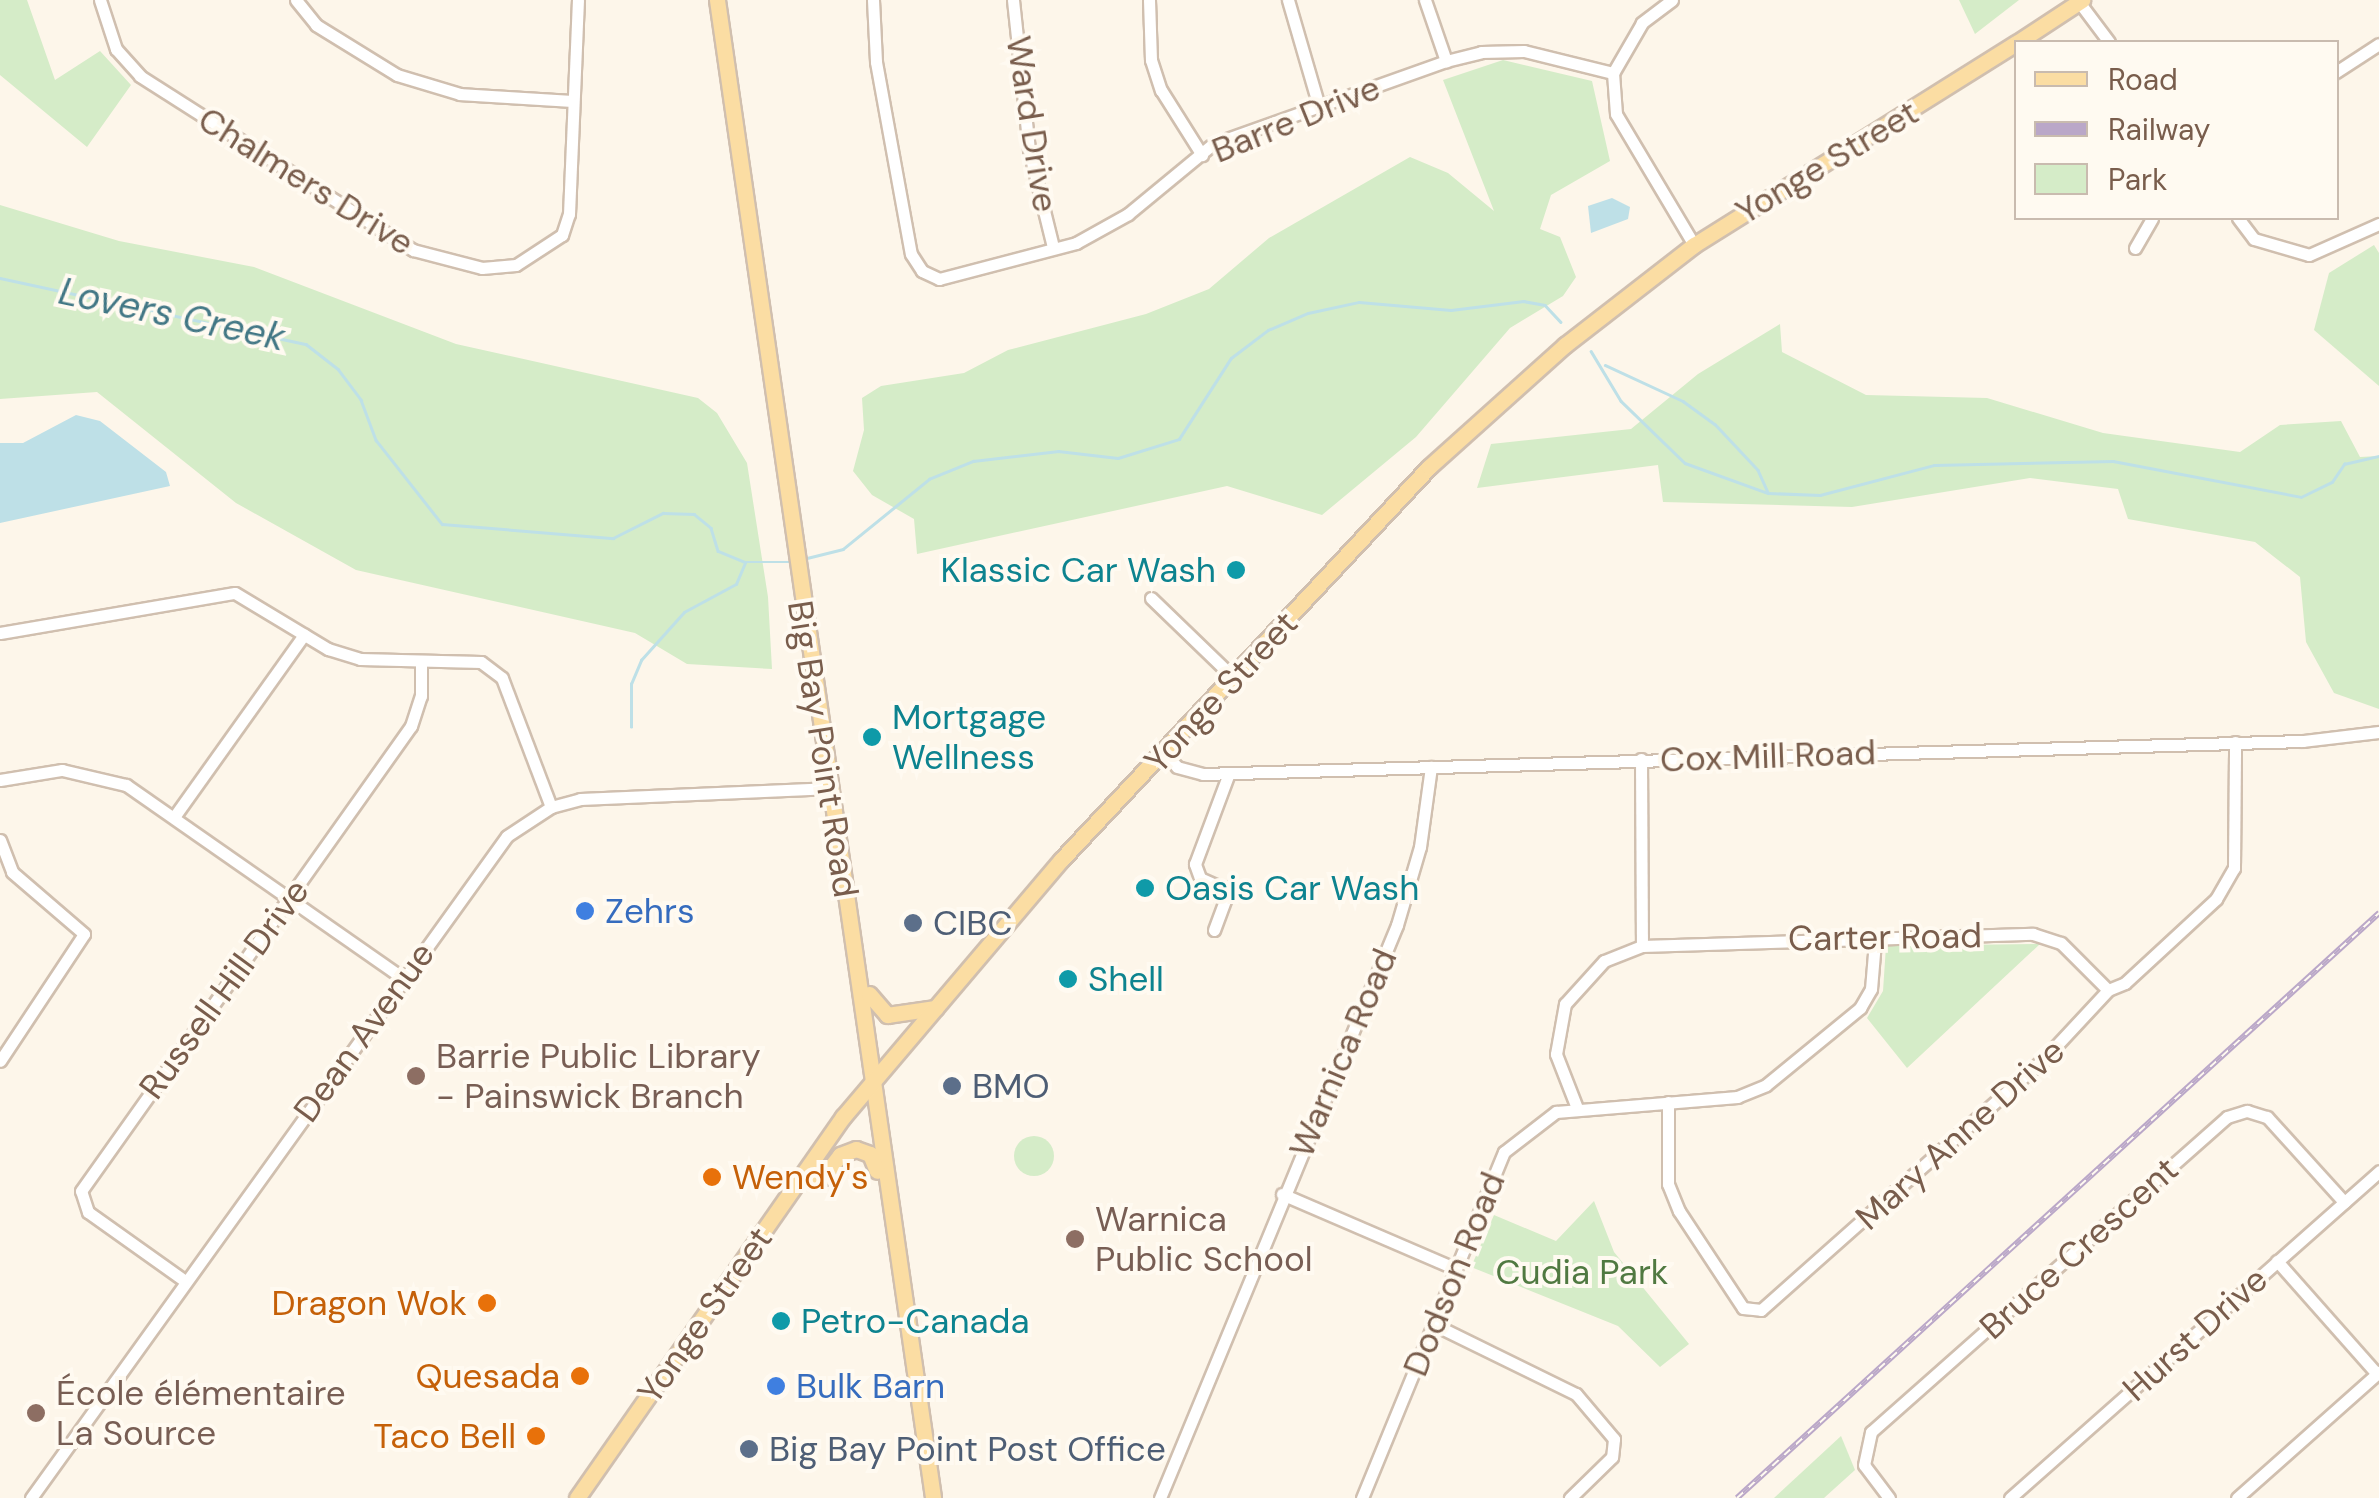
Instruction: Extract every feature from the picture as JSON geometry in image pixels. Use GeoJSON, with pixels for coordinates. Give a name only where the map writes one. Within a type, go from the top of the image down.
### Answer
{"type":"FeatureCollection","features":[{"type":"Feature","properties":{"kind":"main road","name":"Big Bay Point Road"},"geometry":{"type":"LineString","coordinates":[[717,0],[802,616],[859,966],[887,1192],[933,1498]]}},
{"type":"Feature","properties":{"kind":"main road","name":"Yonge Street"},"geometry":{"type":"LineString","coordinates":[[2022,40],[2081,1]]}},
{"type":"Feature","properties":{"kind":"main road","name":"Yonge Street"},"geometry":{"type":"LineString","coordinates":[[577,1498],[800,1178],[873,1082],[1061,860],[1235,679],[1429,467],[1565,345],[1694,245],[2014,45]]}},
{"type":"Feature","properties":{"kind":"main road"},"geometry":{"type":"LineString","coordinates":[[859,966],[877,1010],[906,1017],[935,1008]]}},
{"type":"Feature","properties":{"kind":"main road"},"geometry":{"type":"LineString","coordinates":[[800,1178],[824,1176],[840,1156],[860,1150],[873,1158],[887,1192]]}},
{"type":"Feature","properties":{"kind":"street","name":"Chalmers Drive"},"geometry":{"type":"LineString","coordinates":[[100,0],[116,50],[140,76],[413,250],[441,261],[482,268],[516,265],[562,235],[569,214],[578,0]]}},
{"type":"Feature","properties":{"kind":"street"},"geometry":{"type":"LineString","coordinates":[[296,0],[316,24],[398,75],[460,94],[572,101]]}},
{"type":"Feature","properties":{"kind":"street","name":"Barre Drive"},"geometry":{"type":"LineString","coordinates":[[874,0],[876,62],[911,254],[922,272],[938,279],[1076,243],[1128,214],[1214,144],[1446,61],[1524,51],[1613,73]]}},
{"type":"Feature","properties":{"kind":"street","name":"Ward Drive"},"geometry":{"type":"LineString","coordinates":[[1013,0],[1029,150],[1053,247]]}},
{"type":"Feature","properties":{"kind":"street"},"geometry":{"type":"LineString","coordinates":[[1149,0],[1151,60],[1161,90],[1202,154]]}},
{"type":"Feature","properties":{"kind":"street"},"geometry":{"type":"LineString","coordinates":[[1288,0],[1319,107]]}},
{"type":"Feature","properties":{"kind":"street"},"geometry":{"type":"LineString","coordinates":[[1425,0],[1446,61]]}},
{"type":"Feature","properties":{"kind":"street"},"geometry":{"type":"LineString","coordinates":[[1672,0],[1642,23],[1613,73],[1616,114],[1694,245]]}},
{"type":"Feature","properties":{"kind":"street"},"geometry":{"type":"LineString","coordinates":[[2081,1],[2108,40]]}},
{"type":"Feature","properties":{"kind":"street"},"geometry":{"type":"LineString","coordinates":[[2339,70],[2379,44]]}},
{"type":"Feature","properties":{"kind":"street"},"geometry":{"type":"LineString","coordinates":[[2135,248],[2151,220]]}},
{"type":"Feature","properties":{"kind":"street"},"geometry":{"type":"LineString","coordinates":[[2240,220],[2254,239],[2310,255],[2378,228]]}},
{"type":"Feature","properties":{"kind":"street"},"geometry":{"type":"LineString","coordinates":[[0,633],[222,592],[255,599],[304,635],[360,660],[481,662],[497,670],[552,806]]}},
{"type":"Feature","properties":{"kind":"street"},"geometry":{"type":"LineString","coordinates":[[1151,598],[1235,679]]}},
{"type":"Feature","properties":{"kind":"street"},"geometry":{"type":"LineString","coordinates":[[174,816],[304,635]]}},
{"type":"Feature","properties":{"kind":"street","name":"Russell Hill Drive"},"geometry":{"type":"LineString","coordinates":[[186,1281],[88,1212],[82,1191],[411,726],[421,662]]}},
{"type":"Feature","properties":{"kind":"street","name":"Cox Mill Road"},"geometry":{"type":"LineString","coordinates":[[1165,753],[1177,768],[1229,772],[2235,742],[2379,732]]}},
{"type":"Feature","properties":{"kind":"street","name":"Mary Anne Drive"},"geometry":{"type":"LineString","coordinates":[[1668,1102],[1668,1184],[1679,1212],[1742,1308],[1761,1310],[2044,1060],[2108,990],[2125,983],[2216,900],[2234,868],[2235,742]]}},
{"type":"Feature","properties":{"kind":"street"},"geometry":{"type":"LineString","coordinates":[[1577,1108],[1556,1054],[1565,1004],[1604,962],[1642,946],[1641,759]]}},
{"type":"Feature","properties":{"kind":"street","name":"Warnica Road"},"geometry":{"type":"LineString","coordinates":[[1160,1498],[1282,1194],[1397,925],[1420,847],[1431,767]]}},
{"type":"Feature","properties":{"kind":"street"},"geometry":{"type":"LineString","coordinates":[[0,780],[50,770],[95,773],[174,816],[403,978]]}},
{"type":"Feature","properties":{"kind":"street"},"geometry":{"type":"LineString","coordinates":[[1214,930],[1230,888],[1200,878],[1195,864],[1229,772]]}},
{"type":"Feature","properties":{"kind":"street","name":"Dean Avenue"},"geometry":{"type":"LineString","coordinates":[[31,1498],[498,847],[552,806],[594,797],[827,788]]}},
{"type":"Feature","properties":{"kind":"street"},"geometry":{"type":"LineString","coordinates":[[0,840],[12,872],[84,934],[4,1045],[0,1061]]}},
{"type":"Feature","properties":{"kind":"street","name":"Carter Road"},"geometry":{"type":"LineString","coordinates":[[1642,946],[2032,934],[2061,944],[2108,990]]}},
{"type":"Feature","properties":{"kind":"street","name":"Dodson Road"},"geometry":{"type":"LineString","coordinates":[[1362,1498],[1504,1152],[1526,1129],[1577,1108],[1737,1097],[1818,1048],[1871,989],[1875,941]]}},
{"type":"Feature","properties":{"kind":"street","name":"Bruce Crescent"},"geometry":{"type":"LineString","coordinates":[[1889,1498],[1864,1465],[1871,1432],[2227,1117],[2247,1111],[2267,1117],[2344,1202]]}},
{"type":"Feature","properties":{"kind":"street","name":"Hurst Drive"},"geometry":{"type":"LineString","coordinates":[[2010,1498],[2379,1171]]}},
{"type":"Feature","properties":{"kind":"street"},"geometry":{"type":"LineString","coordinates":[[1282,1194],[1454,1268]]}},
{"type":"Feature","properties":{"kind":"street"},"geometry":{"type":"LineString","coordinates":[[2237,1498],[2378,1373],[2277,1261]]}},
{"type":"Feature","properties":{"kind":"street"},"geometry":{"type":"LineString","coordinates":[[1434,1325],[1576,1394],[1614,1439],[1612,1458],[1570,1498]]}},
{"type":"Feature","properties":{"kind":"green space"},"geometry":{"type":"Polygon","coordinates":[[[0,0],[27,0],[55,80],[100,51],[131,85],[87,147],[0,75],[0,0]]]}},
{"type":"Feature","properties":{"kind":"green space"},"geometry":{"type":"Polygon","coordinates":[[[1959,0],[2019,0],[1975,34],[1959,0]]]}},
{"type":"Feature","properties":{"kind":"green space"},"geometry":{"type":"Polygon","coordinates":[[[1503,60],[1592,81],[1610,161],[1551,195],[1540,229],[1560,237],[1576,277],[1563,296],[1510,328],[1416,437],[1322,515],[1227,486],[917,554],[914,519],[872,495],[853,471],[864,430],[862,398],[881,386],[964,373],[1008,350],[1146,314],[1209,289],[1269,238],[1410,157],[1448,173],[1494,211],[1443,80],[1503,60]]]}},
{"type":"Feature","properties":{"kind":"green space"},"geometry":{"type":"Polygon","coordinates":[[[0,205],[119,241],[254,267],[456,344],[698,398],[717,413],[747,463],[768,597],[772,669],[687,664],[635,633],[356,570],[236,503],[97,392],[0,399],[0,205]]]}},
{"type":"Feature","properties":{"kind":"green space"},"geometry":{"type":"Polygon","coordinates":[[[2374,245],[2379,253],[2379,386],[2314,330],[2329,273],[2374,245]]]}},
{"type":"Feature","properties":{"kind":"green space"},"geometry":{"type":"Polygon","coordinates":[[[1780,324],[1782,352],[1866,395],[1987,398],[2103,433],[2240,452],[2280,425],[2341,421],[2360,457],[2379,456],[2379,709],[2334,693],[2306,642],[2300,577],[2255,542],[2128,519],[2118,489],[2030,478],[1852,507],[1663,502],[1658,465],[1477,488],[1491,444],[1631,429],[1698,374],[1780,324]]]}},
{"type":"Feature","properties":{"kind":"green space"},"geometry":{"type":"Polygon","coordinates":[[[2040,944],[1907,1068],[1867,1018],[1883,991],[1886,946],[2040,944]]]}},
{"type":"Feature","properties":{"kind":"green space"},"geometry":{"type":"Polygon","coordinates":[[[1034,1136],[1048,1142],[1054,1156],[1048,1170],[1034,1176],[1020,1170],[1014,1156],[1020,1142],[1034,1136]]]}},
{"type":"Feature","properties":{"kind":"green space","name":"Cudia Park"},"geometry":{"type":"Polygon","coordinates":[[[1594,1201],[1614,1252],[1689,1344],[1660,1367],[1618,1326],[1471,1267],[1494,1215],[1556,1241],[1594,1201]]]}},
{"type":"Feature","properties":{"kind":"green space"},"geometry":{"type":"Polygon","coordinates":[[[1841,1436],[1855,1470],[1824,1498],[1774,1498],[1841,1436]]]}},
{"type":"Feature","properties":{"kind":"water"},"geometry":{"type":"Polygon","coordinates":[[[1612,198],[1630,207],[1628,219],[1591,233],[1588,206],[1612,198]]]}},
{"type":"Feature","properties":{"kind":"water"},"geometry":{"type":"Polygon","coordinates":[[[76,415],[100,421],[166,472],[170,486],[0,523],[0,443],[23,443],[76,415]]]}},
{"type":"Feature","properties":{"kind":"waterway","name":"Lovers Creek"},"geometry":{"type":"LineString","coordinates":[[0,278],[306,344],[338,369],[361,400],[376,440],[442,524],[613,538],[663,513],[694,514],[711,528],[718,551],[745,562],[791,562]]}},
{"type":"Feature","properties":{"kind":"waterway","name":"Lovers Creek"},"geometry":{"type":"LineString","coordinates":[[803,559],[843,549],[929,479],[973,461],[1058,451],[1118,458],[1179,439],[1231,358],[1268,330],[1308,313],[1359,302],[1451,310],[1523,301],[1545,305],[1561,322]]}},
{"type":"Feature","properties":{"kind":"waterway","name":"Lovers Creek"},"geometry":{"type":"LineString","coordinates":[[1591,351],[1621,401],[1685,463],[1768,493],[1820,495],[1934,465],[2113,461],[2301,497],[2332,482],[2344,464],[2379,456]]}},
{"type":"Feature","properties":{"kind":"waterway"},"geometry":{"type":"LineString","coordinates":[[1605,365],[1683,401],[1715,424],[1758,470],[1768,492]]}},
{"type":"Feature","properties":{"kind":"waterway"},"geometry":{"type":"LineString","coordinates":[[631,727],[631,684],[641,660],[684,612],[736,584],[745,563]]}},
{"type":"Feature","properties":{"kind":"railway"},"geometry":{"type":"LineString","coordinates":[[1737,1498],[2379,913]]}},
{"type":"Feature","properties":{"kind":"place","name":"Klassic Car Wash"},"geometry":{"type":"Point","coordinates":[1236,570]}},
{"type":"Feature","properties":{"kind":"place","name":"Mortgage Wellness"},"geometry":{"type":"Point","coordinates":[872,737]}},
{"type":"Feature","properties":{"kind":"place","name":"Oasis Car Wash"},"geometry":{"type":"Point","coordinates":[1145,888]}},
{"type":"Feature","properties":{"kind":"place","name":"Zehrs"},"geometry":{"type":"Point","coordinates":[585,911]}},
{"type":"Feature","properties":{"kind":"place","name":"CIBC"},"geometry":{"type":"Point","coordinates":[913,923]}},
{"type":"Feature","properties":{"kind":"place","name":"Shell"},"geometry":{"type":"Point","coordinates":[1068,979]}},
{"type":"Feature","properties":{"kind":"place","name":"Barrie Public Library - Painswick Branch"},"geometry":{"type":"Point","coordinates":[416,1076]}},
{"type":"Feature","properties":{"kind":"place","name":"BMO"},"geometry":{"type":"Point","coordinates":[952,1086]}},
{"type":"Feature","properties":{"kind":"place","name":"Wendy's"},"geometry":{"type":"Point","coordinates":[712,1177]}},
{"type":"Feature","properties":{"kind":"place","name":"Warnica Public School"},"geometry":{"type":"Point","coordinates":[1075,1239]}},
{"type":"Feature","properties":{"kind":"place","name":"Dragon Wok"},"geometry":{"type":"Point","coordinates":[487,1303]}},
{"type":"Feature","properties":{"kind":"place","name":"Petro-Canada"},"geometry":{"type":"Point","coordinates":[781,1321]}},
{"type":"Feature","properties":{"kind":"place","name":"Quesada"},"geometry":{"type":"Point","coordinates":[580,1376]}},
{"type":"Feature","properties":{"kind":"place","name":"Bulk Barn"},"geometry":{"type":"Point","coordinates":[776,1386]}},
{"type":"Feature","properties":{"kind":"place","name":"École élémentaire La Source"},"geometry":{"type":"Point","coordinates":[36,1413]}},
{"type":"Feature","properties":{"kind":"place","name":"Taco Bell"},"geometry":{"type":"Point","coordinates":[536,1436]}},
{"type":"Feature","properties":{"kind":"place","name":"Big Bay Point Post Office"},"geometry":{"type":"Point","coordinates":[749,1449]}}]}
